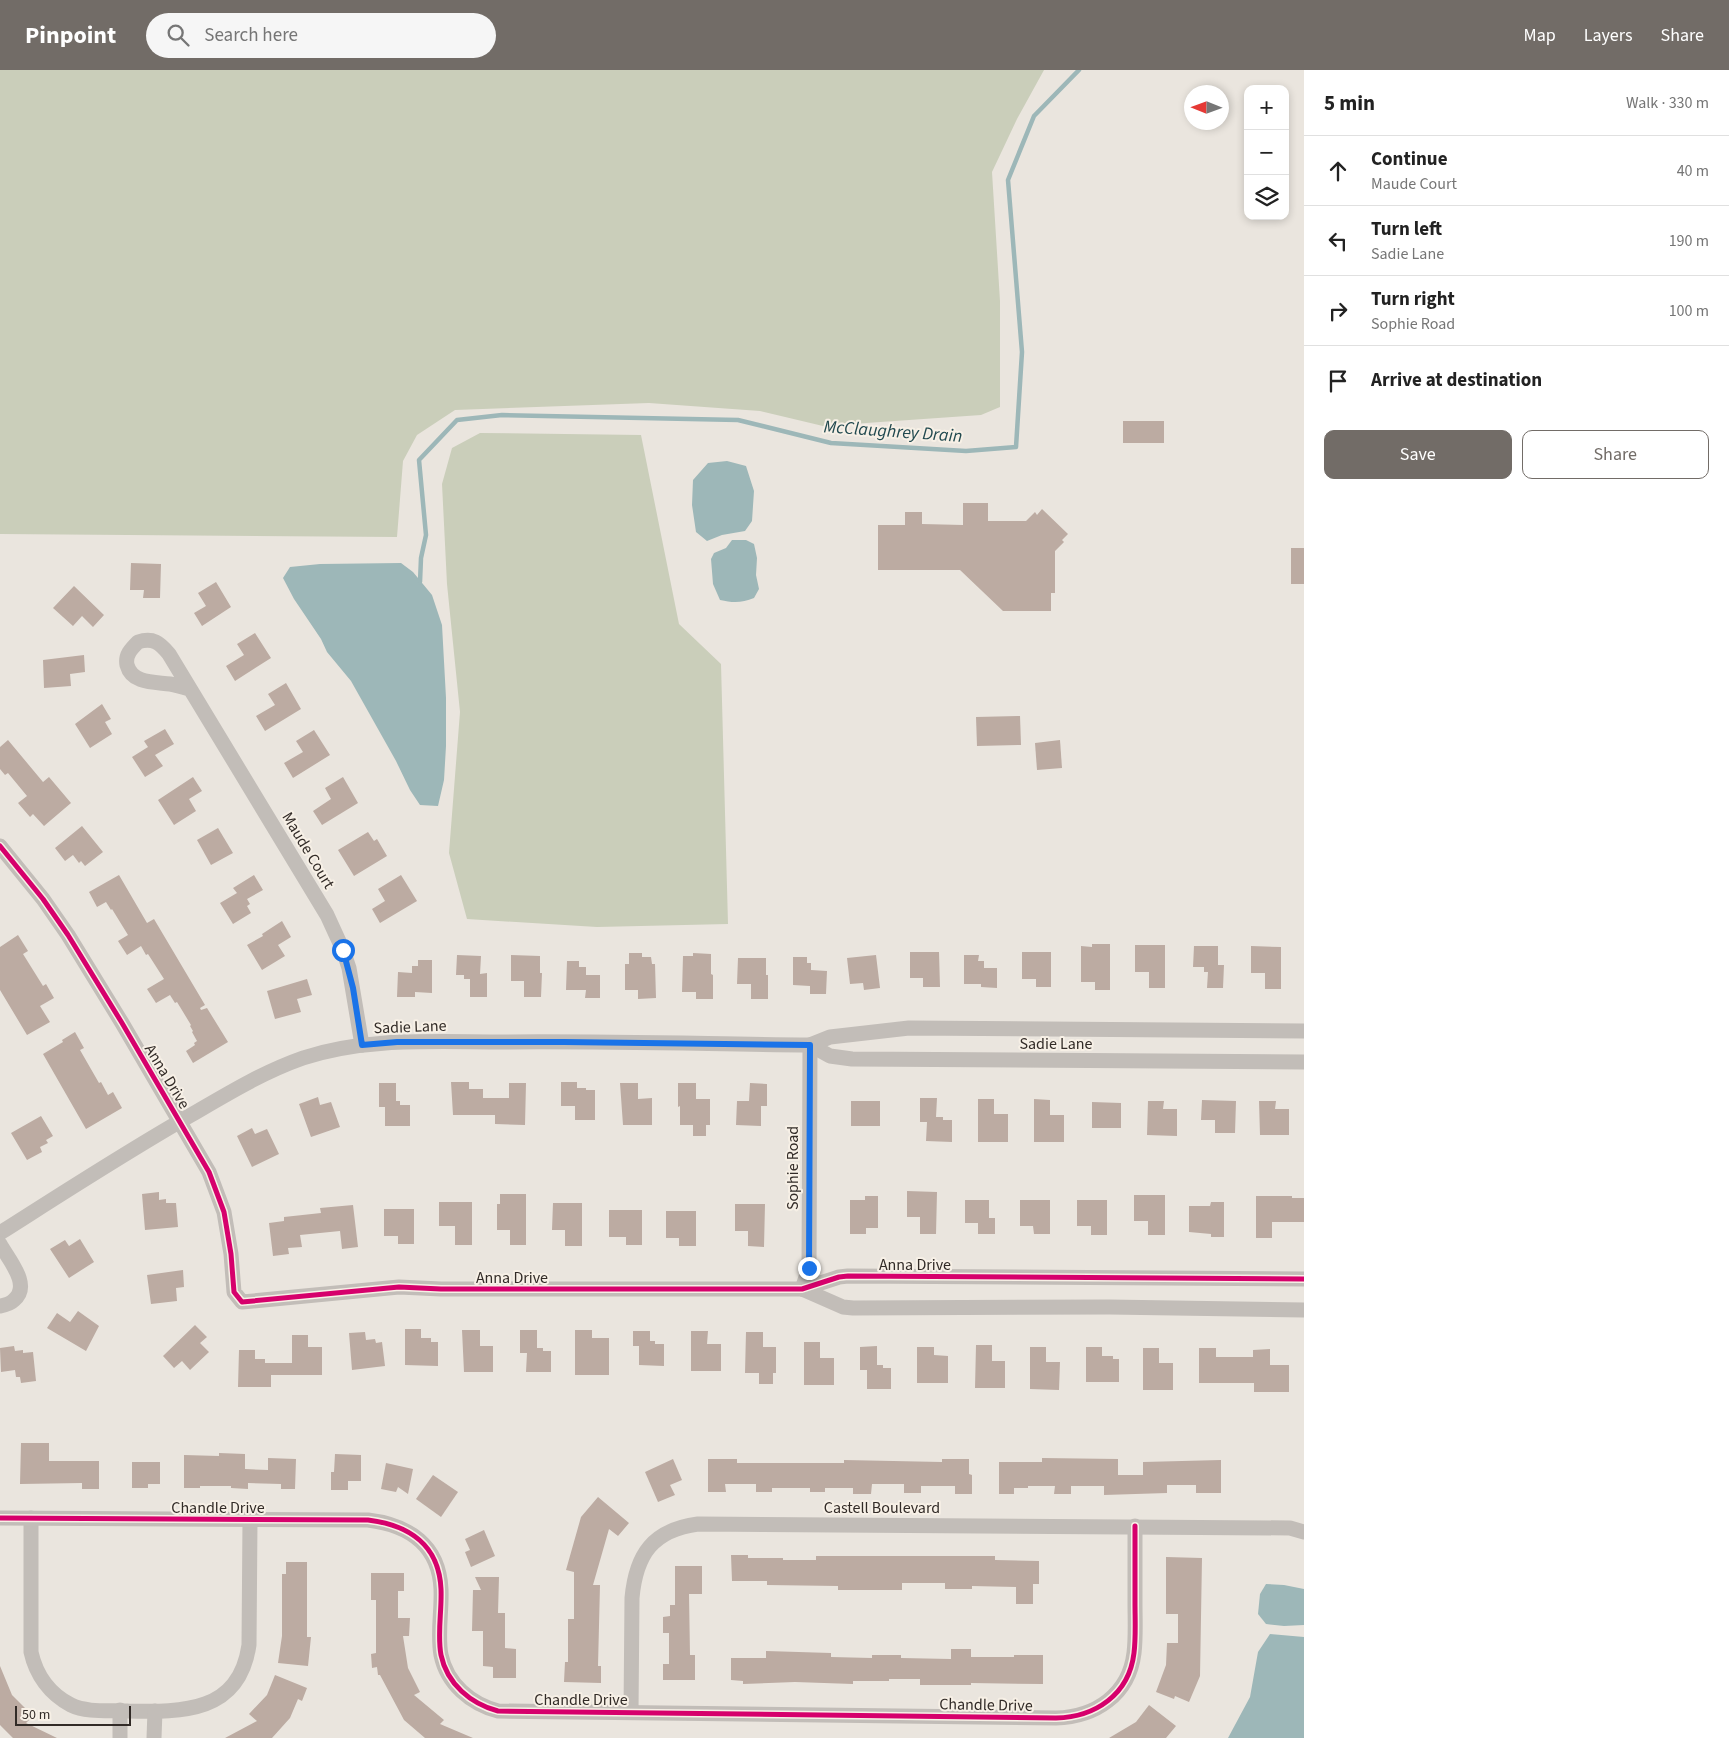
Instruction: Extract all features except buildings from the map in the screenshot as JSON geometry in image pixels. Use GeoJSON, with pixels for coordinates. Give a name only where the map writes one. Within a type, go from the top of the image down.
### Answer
{"type":"FeatureCollection","features":[{"type":"Feature","properties":{"kind":"street","name":"Maude Court"},"geometry":{"type":"LineString","coordinates":[[189,689],[313,891],[336,932],[349,968],[362,1045]]}},
{"type":"Feature","properties":{"kind":"street","name":"Anna Drive"},"geometry":{"type":"LineString","coordinates":[[0,846],[43,898],[68,935],[209,1172],[224,1212],[232,1254],[234,1292],[242,1302],[399,1287],[451,1289],[802,1289],[848,1276],[1304,1279]]}},
{"type":"Feature","properties":{"kind":"street","name":"Sadie Lane"},"geometry":{"type":"LineString","coordinates":[[0,1233],[180,1121],[242,1085],[275,1069],[322,1052],[362,1045],[397,1042],[810,1045],[830,1037],[908,1028],[1304,1031]]}},
{"type":"Feature","properties":{"kind":"street","name":"Sadie Lane"},"geometry":{"type":"LineString","coordinates":[[810,1045],[830,1056],[852,1059],[1304,1062]]}},
{"type":"Feature","properties":{"kind":"street","name":"Sophie Road"},"geometry":{"type":"LineString","coordinates":[[802,1289],[809,1268],[810,1045]]}},
{"type":"Feature","properties":{"kind":"street"},"geometry":{"type":"LineString","coordinates":[[0,1244],[19,1276],[21,1289],[17,1298],[10,1304],[0,1306]]}},
{"type":"Feature","properties":{"kind":"street","name":"Anna Drive"},"geometry":{"type":"LineString","coordinates":[[802,1289],[843,1307],[853,1308],[1109,1307],[1304,1310]]}},
{"type":"Feature","properties":{"kind":"street","name":"Chandle Drive"},"geometry":{"type":"LineString","coordinates":[[0,1518],[368,1520],[393,1524],[413,1535],[424,1544],[437,1566],[441,1590],[441,1655],[446,1668],[459,1690],[477,1704],[498,1711],[1056,1718],[1088,1713],[1098,1708],[1124,1684],[1132,1664],[1135,1632],[1135,1526]]}},
{"type":"Feature","properties":{"kind":"street","name":"Chandle Drive"},"geometry":{"type":"LineString","coordinates":[[31,1518],[31,1652],[36,1670],[50,1690],[73,1706],[155,1711],[184,1710],[208,1704],[229,1689],[243,1667],[249,1645],[250,1520]]}},
{"type":"Feature","properties":{"kind":"street","name":"Castell Boulevard"},"geometry":{"type":"LineString","coordinates":[[631,1712],[632,1598],[634,1581],[643,1557],[659,1537],[671,1530],[684,1526],[698,1524],[1299,1528]]}},
{"type":"Feature","properties":{"kind":"street"},"geometry":{"type":"LineString","coordinates":[[120,1710],[120,1738]]}},
{"type":"Feature","properties":{"kind":"street"},"geometry":{"type":"LineString","coordinates":[[154,1738],[155,1711]]}},
{"type":"Feature","properties":{"kind":"green space"},"geometry":{"type":"Polygon","coordinates":[[[0,70],[1044,70],[1017,119],[992,172],[1000,301],[1000,407],[981,415],[823,426],[760,411],[649,403],[455,410],[417,435],[403,461],[397,537],[0,534],[0,70]]]}},
{"type":"Feature","properties":{"kind":"green space"},"geometry":{"type":"Polygon","coordinates":[[[480,433],[641,435],[679,624],[721,664],[728,924],[597,927],[467,919],[449,853],[460,712],[447,584],[442,484],[452,448],[480,433]]]}},
{"type":"Feature","properties":{"kind":"water"},"geometry":{"type":"Polygon","coordinates":[[[727,461],[746,466],[754,491],[752,521],[745,531],[722,535],[707,541],[696,532],[692,505],[693,480],[708,463],[727,461]]]}},
{"type":"Feature","properties":{"kind":"water"},"geometry":{"type":"Polygon","coordinates":[[[732,540],[746,540],[754,544],[757,558],[756,575],[759,589],[754,598],[741,602],[720,600],[713,584],[711,559],[714,553],[726,548],[732,540]]]}},
{"type":"Feature","properties":{"kind":"water"},"geometry":{"type":"Polygon","coordinates":[[[401,563],[413,572],[432,595],[442,625],[446,698],[446,746],[444,780],[438,806],[420,805],[351,681],[327,652],[283,578],[290,567],[320,564],[401,563]]]}},
{"type":"Feature","properties":{"kind":"water"},"geometry":{"type":"Polygon","coordinates":[[[1266,1584],[1304,1589],[1304,1625],[1284,1626],[1266,1624],[1258,1614],[1260,1594],[1266,1584]]]}},
{"type":"Feature","properties":{"kind":"water"},"geometry":{"type":"Polygon","coordinates":[[[1270,1634],[1304,1637],[1304,1738],[1228,1738],[1250,1697],[1258,1652],[1270,1634]]]}},
{"type":"Feature","properties":{"kind":"waterway","name":"McClaughrey Drain"},"geometry":{"type":"LineString","coordinates":[[420,582],[421,558],[426,535],[419,460],[457,420],[502,415],[738,420],[831,443],[966,451],[1016,447],[1022,352],[1008,180],[1034,116],[1079,70]]}},
{"type":"Feature","properties":{"kind":"cycle path"},"geometry":{"type":"LineString","coordinates":[[0,846],[43,899],[68,935],[209,1172],[224,1212],[231,1254],[234,1292],[242,1302],[399,1287],[441,1289],[802,1289],[848,1276],[1304,1279]]}},
{"type":"Feature","properties":{"kind":"cycle path"},"geometry":{"type":"LineString","coordinates":[[0,1518],[368,1520],[409,1532],[428,1549],[435,1560],[439,1574],[441,1589],[440,1647],[444,1665],[455,1684],[470,1698],[498,1711],[1056,1718],[1084,1713],[1108,1701],[1125,1681],[1131,1668],[1135,1635],[1135,1526]]}},
{"type":"Feature","properties":{"kind":"route"},"geometry":{"type":"LineString","coordinates":[[343,950],[349,968],[362,1045],[397,1042],[810,1045],[809,1268]]}}]}
